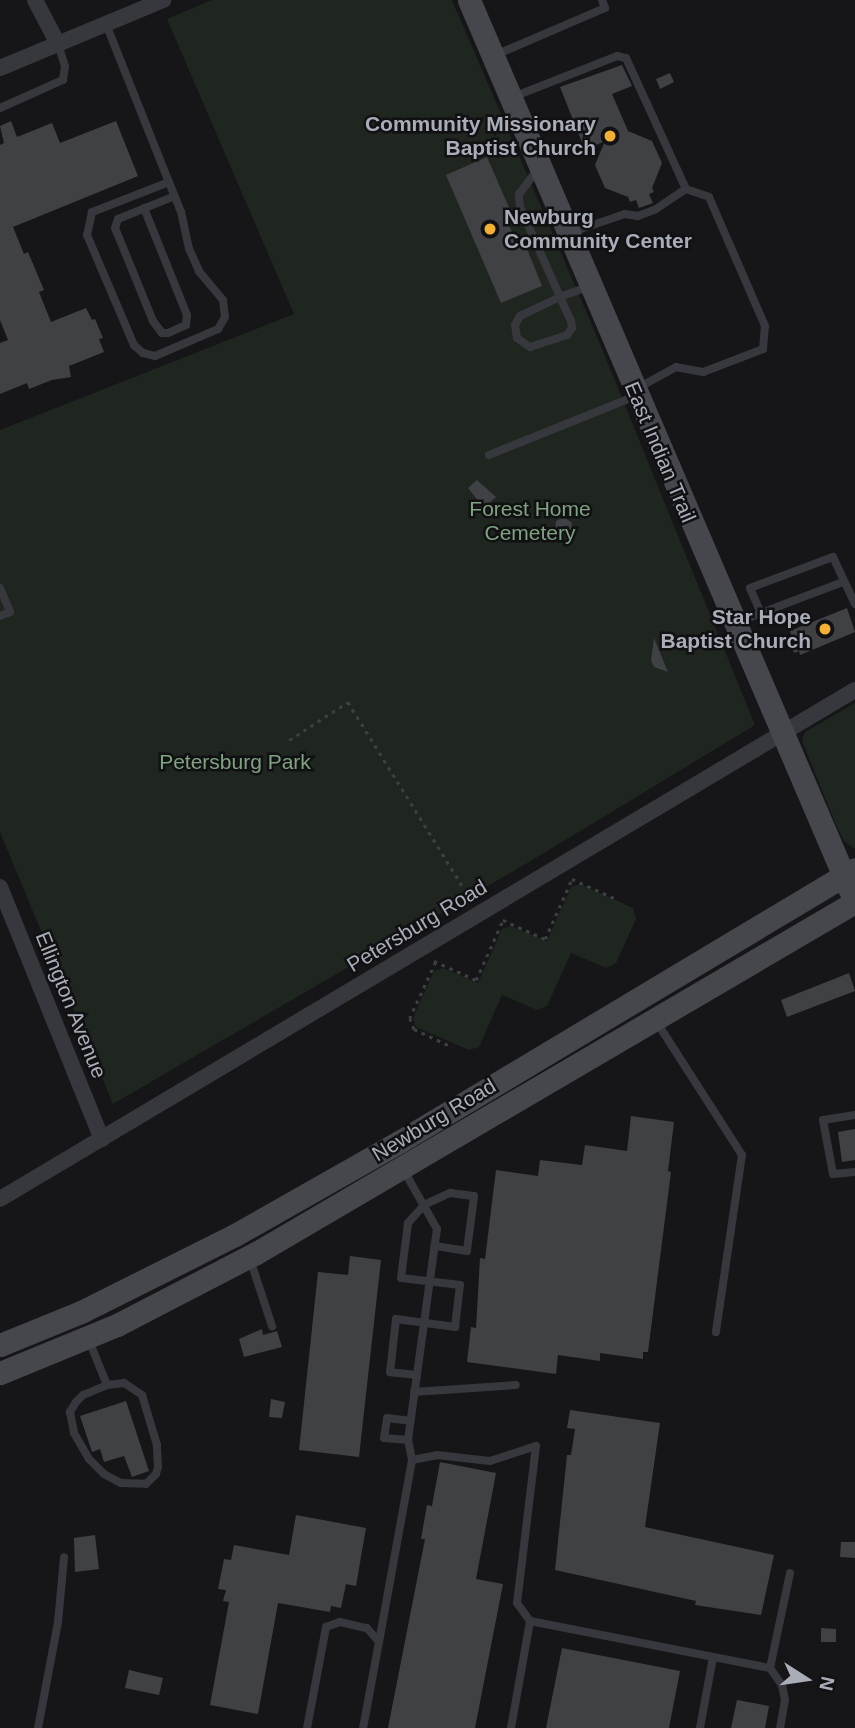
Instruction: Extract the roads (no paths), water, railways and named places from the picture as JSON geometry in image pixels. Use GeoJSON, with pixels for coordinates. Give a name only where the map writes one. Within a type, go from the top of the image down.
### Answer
{"type":"FeatureCollection","features":[{"type":"Feature","properties":{"kind":"main road","name":"East Indian Trail"},"geometry":{"type":"LineString","coordinates":[[469,0],[780,734],[850,872],[855,902]]}},
{"type":"Feature","properties":{"kind":"main road","name":"Newburg Road"},"geometry":{"type":"LineString","coordinates":[[0,1345],[81,1312],[160,1274],[391,1147],[850,872]]}},
{"type":"Feature","properties":{"kind":"main road","name":"Newburg Road"},"geometry":{"type":"LineString","coordinates":[[0,1373],[88,1338],[249,1256],[656,1021],[855,902]]}},
{"type":"Feature","properties":{"kind":"street"},"geometry":{"type":"LineString","coordinates":[[35,0],[58,44]]}},
{"type":"Feature","properties":{"kind":"street"},"geometry":{"type":"LineString","coordinates":[[0,68],[163,0]]}},
{"type":"Feature","properties":{"kind":"street","name":"Petersburg Road"},"geometry":{"type":"LineString","coordinates":[[0,1199],[855,690]]}},
{"type":"Feature","properties":{"kind":"street","name":"Ellington Avenue"},"geometry":{"type":"LineString","coordinates":[[0,887],[103,1139]]}},
{"type":"Feature","properties":{"kind":"lane"},"geometry":{"type":"LineString","coordinates":[[493,57],[605,8],[602,0]]}},
{"type":"Feature","properties":{"kind":"lane"},"geometry":{"type":"LineString","coordinates":[[106,24],[175,196],[189,249],[199,271],[223,300],[225,317],[218,329],[155,356],[143,353],[134,345],[87,235],[87,223],[92,212],[169,182]]}},
{"type":"Feature","properties":{"kind":"lane"},"geometry":{"type":"LineString","coordinates":[[0,108],[62,80],[65,66],[58,44]]}},
{"type":"Feature","properties":{"kind":"lane"},"geometry":{"type":"LineString","coordinates":[[489,456],[635,393],[676,367],[703,372],[763,349],[765,326],[709,197],[686,189],[626,58],[618,56],[510,98]]}},
{"type":"Feature","properties":{"kind":"lane"},"geometry":{"type":"LineString","coordinates":[[540,167],[519,194],[520,207],[560,297],[572,328],[567,334],[536,346],[521,342],[515,331],[516,321],[560,297],[590,286]]}},
{"type":"Feature","properties":{"kind":"lane"},"geometry":{"type":"LineString","coordinates":[[568,233],[625,215],[638,216],[656,209],[686,189]]}},
{"type":"Feature","properties":{"kind":"lane"},"geometry":{"type":"LineString","coordinates":[[144,208],[187,315],[186,325],[168,333],[162,333],[153,321],[115,228],[118,219],[144,208],[175,196]]}},
{"type":"Feature","properties":{"kind":"lane"},"geometry":{"type":"LineString","coordinates":[[761,613],[750,588],[833,557],[855,604]]}},
{"type":"Feature","properties":{"kind":"lane"},"geometry":{"type":"LineString","coordinates":[[733,623],[844,582]]}},
{"type":"Feature","properties":{"kind":"lane"},"geometry":{"type":"LineString","coordinates":[[0,588],[10,612],[0,616]]}},
{"type":"Feature","properties":{"kind":"lane"},"geometry":{"type":"LineString","coordinates":[[656,1021],[742,1155],[716,1332]]}},
{"type":"Feature","properties":{"kind":"lane"},"geometry":{"type":"LineString","coordinates":[[855,1115],[823,1120],[833,1174],[855,1172]]}},
{"type":"Feature","properties":{"kind":"lane"},"geometry":{"type":"LineString","coordinates":[[363,1728],[412,1460],[408,1440],[410,1421],[437,1229],[391,1147]]}},
{"type":"Feature","properties":{"kind":"lane"},"geometry":{"type":"LineString","coordinates":[[417,1375],[390,1372],[396,1319],[455,1327],[460,1284],[401,1278],[408,1223],[424,1205],[450,1193],[474,1196],[467,1251],[434,1246]]}},
{"type":"Feature","properties":{"kind":"lane"},"geometry":{"type":"LineString","coordinates":[[249,1256],[272,1326]]}},
{"type":"Feature","properties":{"kind":"lane"},"geometry":{"type":"LineString","coordinates":[[88,1338],[107,1385]]}},
{"type":"Feature","properties":{"kind":"lane"},"geometry":{"type":"LineString","coordinates":[[124,1383],[142,1395],[157,1445],[158,1467],[156,1474],[146,1484],[121,1483],[104,1474],[89,1459],[74,1433],[71,1412],[76,1402],[83,1395],[107,1385],[124,1383]]}},
{"type":"Feature","properties":{"kind":"lane"},"geometry":{"type":"LineString","coordinates":[[414,1392],[516,1385]]}},
{"type":"Feature","properties":{"kind":"lane"},"geometry":{"type":"LineString","coordinates":[[408,1440],[384,1438],[387,1418],[410,1421]]}},
{"type":"Feature","properties":{"kind":"lane"},"geometry":{"type":"LineString","coordinates":[[412,1460],[437,1455],[490,1461],[536,1446],[517,1604],[530,1621],[770,1668],[782,1685],[785,1700],[780,1728]]}},
{"type":"Feature","properties":{"kind":"lane"},"geometry":{"type":"LineString","coordinates":[[38,1728],[58,1622],[64,1557]]}},
{"type":"Feature","properties":{"kind":"lane"},"geometry":{"type":"LineString","coordinates":[[770,1668],[790,1573]]}},
{"type":"Feature","properties":{"kind":"lane"},"geometry":{"type":"LineString","coordinates":[[511,1728],[530,1621]]}},
{"type":"Feature","properties":{"kind":"lane"},"geometry":{"type":"LineString","coordinates":[[307,1728],[326,1627],[340,1622],[367,1628],[379,1642]]}},
{"type":"Feature","properties":{"kind":"lane"},"geometry":{"type":"LineString","coordinates":[[700,1728],[713,1657]]}},
{"type":"Feature","properties":{"kind":"place","name":"Community Missionary Baptist Church"},"geometry":{"type":"Point","coordinates":[610,136]}},
{"type":"Feature","properties":{"kind":"place","name":"Newburg Community Center"},"geometry":{"type":"Point","coordinates":[490,229]}},
{"type":"Feature","properties":{"kind":"place","name":"Star Hope Baptist Church"},"geometry":{"type":"Point","coordinates":[825,629]}},
{"type":"Feature","properties":{"kind":"park label","name":"Forest Home Cemetery"},"geometry":{"type":"Point","coordinates":[530,521]}},
{"type":"Feature","properties":{"kind":"park label","name":"Petersburg Park"},"geometry":{"type":"Point","coordinates":[235,762]}}]}
